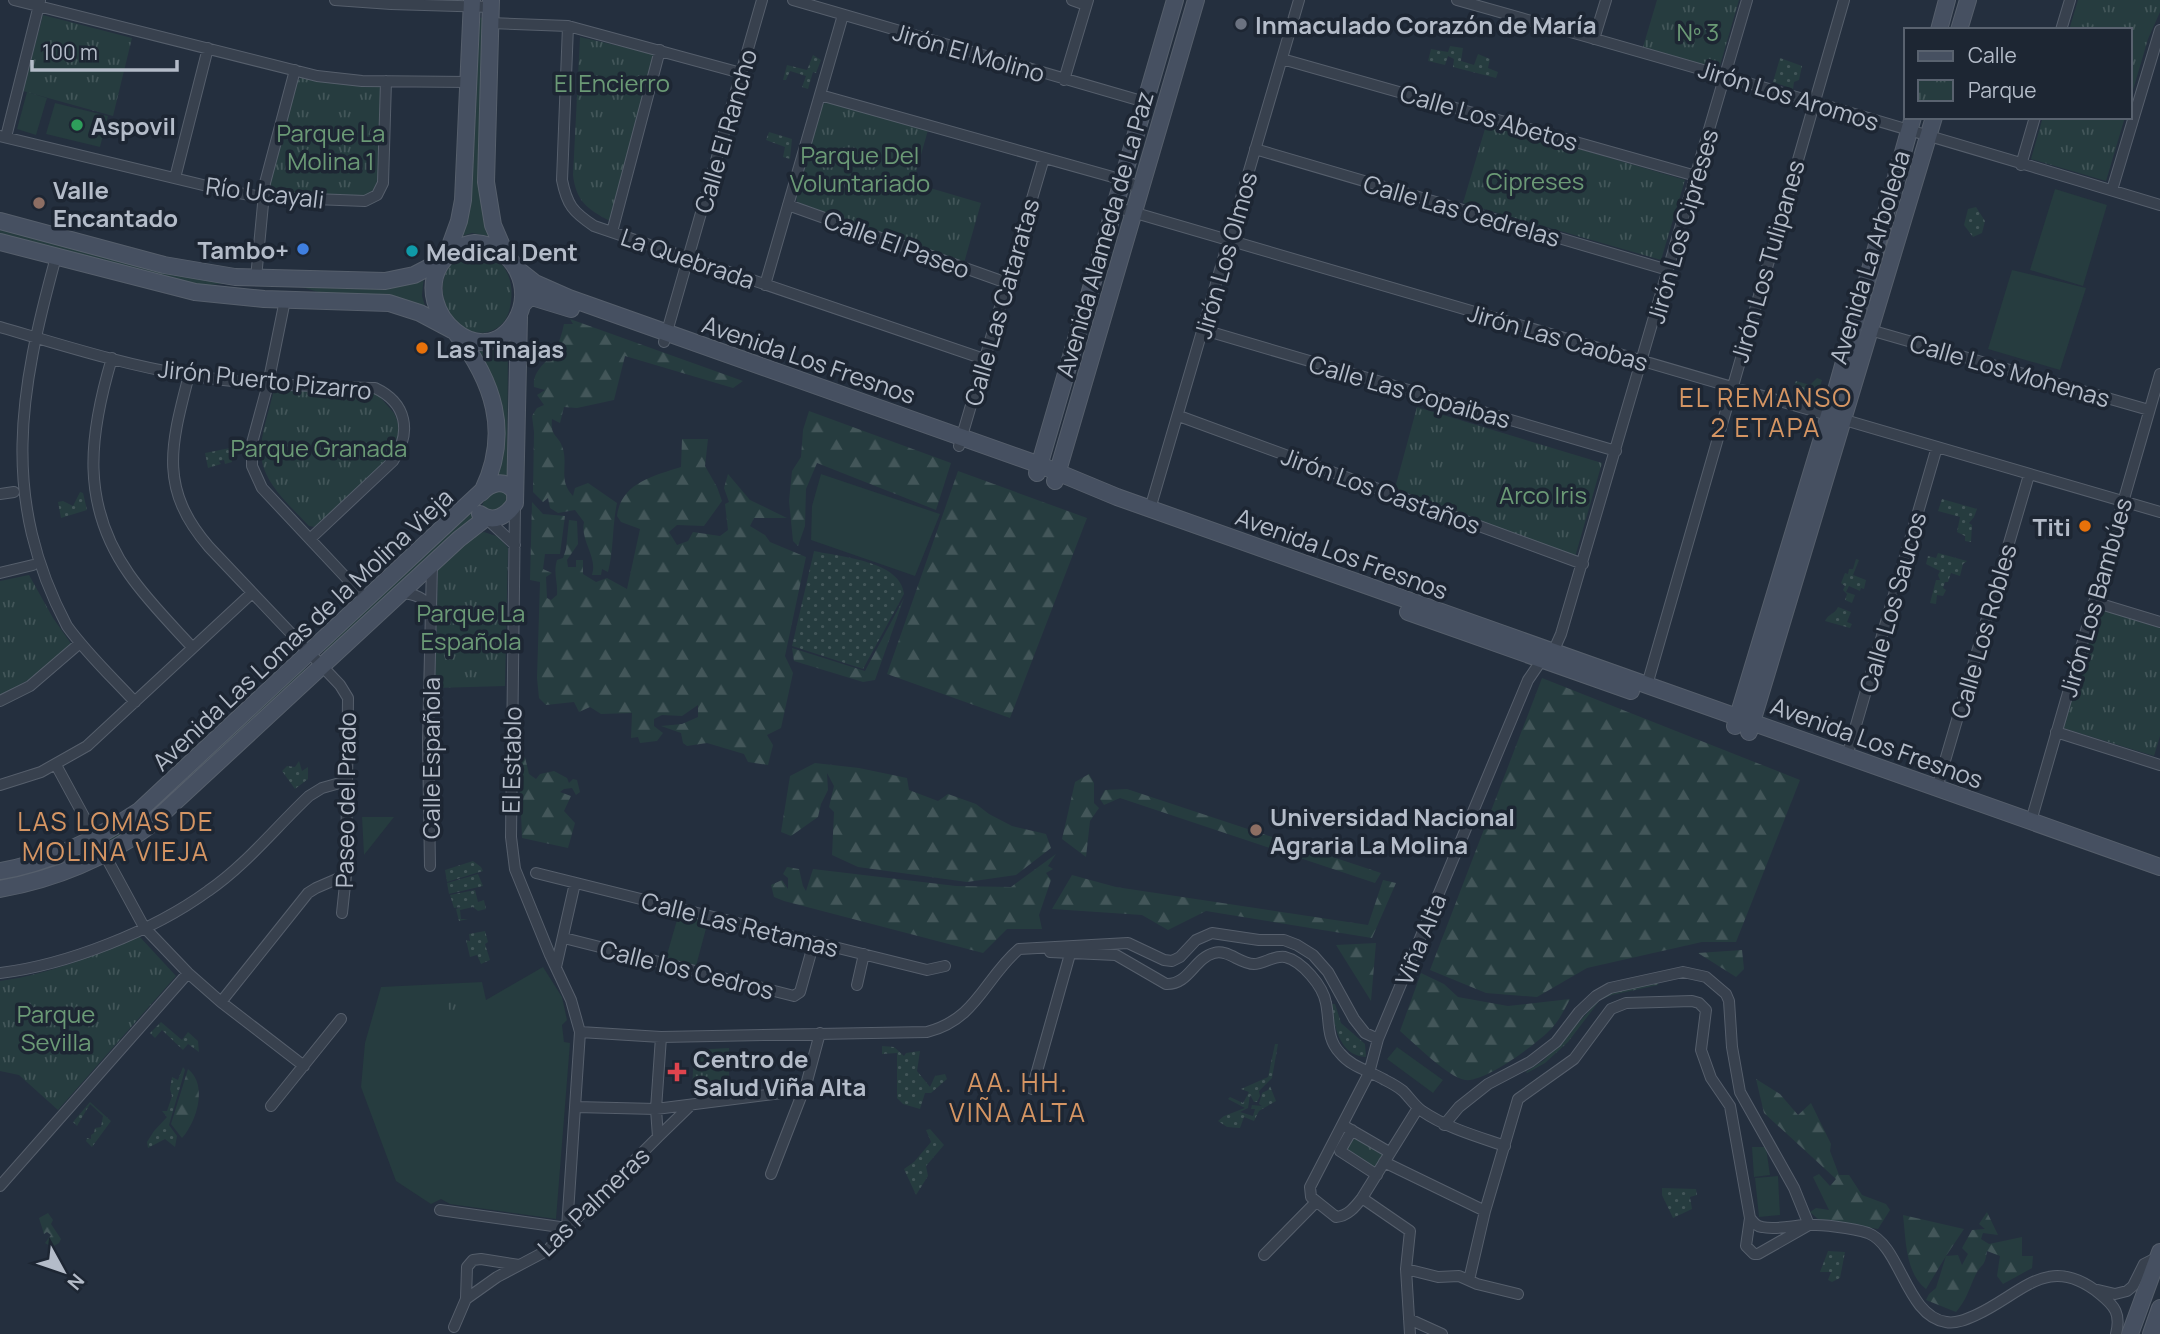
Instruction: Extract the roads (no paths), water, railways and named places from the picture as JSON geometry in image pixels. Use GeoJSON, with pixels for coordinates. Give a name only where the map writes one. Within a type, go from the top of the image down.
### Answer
{"type":"FeatureCollection","features":[{"type":"Feature","properties":{"kind":"main road","name":"Avenida Alameda de La Paz"},"geometry":{"type":"LineString","coordinates":[[1038,469],[1175,0]]}},
{"type":"Feature","properties":{"kind":"main road","name":"Avenida Alameda de La Paz"},"geometry":{"type":"LineString","coordinates":[[1056,477],[1196,0]]}},
{"type":"Feature","properties":{"kind":"main road"},"geometry":{"type":"LineString","coordinates":[[1940,28],[1947,0]]}},
{"type":"Feature","properties":{"kind":"main road"},"geometry":{"type":"LineString","coordinates":[[1960,28],[1968,0]]}},
{"type":"Feature","properties":{"kind":"main road"},"geometry":{"type":"LineString","coordinates":[[454,331],[442,315],[433,293],[434,276],[459,221],[463,200],[471,3]]}},
{"type":"Feature","properties":{"kind":"main road"},"geometry":{"type":"LineString","coordinates":[[491,10],[486,182],[493,225],[521,283],[514,497],[503,516],[491,522],[480,514],[477,507],[483,490],[500,483],[509,485],[514,497]]}},
{"type":"Feature","properties":{"kind":"main road","name":"Avenida La Arboleda"},"geometry":{"type":"LineString","coordinates":[[1837,418],[1870,330],[1933,119]]}},
{"type":"Feature","properties":{"kind":"main road","name":"Avenida La Arboleda"},"geometry":{"type":"LineString","coordinates":[[1744,724],[1837,418],[1911,124]]}},
{"type":"Feature","properties":{"kind":"main road"},"geometry":{"type":"LineString","coordinates":[[0,220],[186,270],[256,278],[385,281],[414,275],[457,248],[475,243],[492,246],[505,253]]}},
{"type":"Feature","properties":{"kind":"main road"},"geometry":{"type":"LineString","coordinates":[[0,242],[188,290],[285,300],[389,303],[420,313],[472,341],[487,342],[502,336],[509,331],[520,310]]}},
{"type":"Feature","properties":{"kind":"main road","name":"Avenida Los Fresnos"},"geometry":{"type":"LineString","coordinates":[[516,268],[535,283],[665,337]]}},
{"type":"Feature","properties":{"kind":"main road","name":"Avenida Los Fresnos"},"geometry":{"type":"LineString","coordinates":[[520,310],[529,298],[541,299],[665,337],[1038,469],[1111,505],[1744,724],[2160,877]]}},
{"type":"Feature","properties":{"kind":"main road","name":"Avenida Las Lomas de la Molina Vieja"},"geometry":{"type":"LineString","coordinates":[[0,871],[54,857],[95,838],[139,811],[483,490],[493,459],[498,428],[493,400],[475,360],[454,331]]}},
{"type":"Feature","properties":{"kind":"main road"},"geometry":{"type":"LineString","coordinates":[[464,506],[481,483],[493,459]]}},
{"type":"Feature","properties":{"kind":"main road","name":"Avenida Los Fresnos"},"geometry":{"type":"LineString","coordinates":[[1056,477],[1150,509],[1547,656],[1647,685],[1744,724],[1847,756],[2160,867]]}},
{"type":"Feature","properties":{"kind":"main road","name":"Avenida Las Lomas de la Molina Vieja"},"geometry":{"type":"LineString","coordinates":[[0,889],[29,883],[104,855],[128,842],[169,810],[468,530],[491,522]]}},
{"type":"Feature","properties":{"kind":"main road"},"geometry":{"type":"LineString","coordinates":[[2130,1334],[2159,1254]]}},
{"type":"Feature","properties":{"kind":"main road"},"geometry":{"type":"LineString","coordinates":[[2151,1334],[2160,1308]]}},
{"type":"Feature","properties":{"kind":"street"},"geometry":{"type":"LineString","coordinates":[[15,0],[39,3],[341,80],[468,82]]}},
{"type":"Feature","properties":{"kind":"street"},"geometry":{"type":"LineString","coordinates":[[335,0],[471,3],[741,73]]}},
{"type":"Feature","properties":{"kind":"street","name":"Calle El Rancho"},"geometry":{"type":"LineString","coordinates":[[665,337],[762,0]]}},
{"type":"Feature","properties":{"kind":"street","name":"Jirón El Molino"},"geometry":{"type":"LineString","coordinates":[[793,0],[1145,102]]}},
{"type":"Feature","properties":{"kind":"street"},"geometry":{"type":"LineString","coordinates":[[1064,80],[1087,2],[1072,0]]}},
{"type":"Feature","properties":{"kind":"street","name":"Jirón Los Olmos"},"geometry":{"type":"LineString","coordinates":[[1150,509],[1205,330],[1299,0]]}},
{"type":"Feature","properties":{"kind":"street","name":"Jirón Los Aromos"},"geometry":{"type":"LineString","coordinates":[[1457,0],[1814,101],[1911,124],[1928,137],[2160,205]]}},
{"type":"Feature","properties":{"kind":"street"},"geometry":{"type":"LineString","coordinates":[[1504,13],[1507,0]]}},
{"type":"Feature","properties":{"kind":"street"},"geometry":{"type":"LineString","coordinates":[[1594,39],[1606,0]]}},
{"type":"Feature","properties":{"kind":"street","name":"Jirón Los Cipreses"},"geometry":{"type":"LineString","coordinates":[[1547,656],[1583,564],[1748,0]]}},
{"type":"Feature","properties":{"kind":"street","name":"Jirón Los Tulipanes"},"geometry":{"type":"LineString","coordinates":[[1647,685],[1844,0]]}},
{"type":"Feature","properties":{"kind":"street"},"geometry":{"type":"LineString","coordinates":[[2062,28],[2070,0]]}},
{"type":"Feature","properties":{"kind":"street"},"geometry":{"type":"LineString","coordinates":[[3,136],[39,3]]}},
{"type":"Feature","properties":{"kind":"street"},"geometry":{"type":"LineString","coordinates":[[765,285],[843,15]]}},
{"type":"Feature","properties":{"kind":"street","name":"La Quebrada"},"geometry":{"type":"LineString","coordinates":[[568,26],[562,180],[566,200],[577,215],[594,226],[985,359]]}},
{"type":"Feature","properties":{"kind":"street"},"geometry":{"type":"LineString","coordinates":[[2112,190],[2160,30]]}},
{"type":"Feature","properties":{"kind":"street"},"geometry":{"type":"LineString","coordinates":[[175,178],[208,48]]}},
{"type":"Feature","properties":{"kind":"street"},"geometry":{"type":"LineString","coordinates":[[612,232],[660,50]]}},
{"type":"Feature","properties":{"kind":"street","name":"Calle Los Abetos"},"geometry":{"type":"LineString","coordinates":[[1282,59],[1696,176]]}},
{"type":"Feature","properties":{"kind":"street"},"geometry":{"type":"LineString","coordinates":[[256,278],[263,197],[295,70]]}},
{"type":"Feature","properties":{"kind":"street","name":"Río Ucayali"},"geometry":{"type":"LineString","coordinates":[[3,136],[202,186],[263,197],[357,201],[372,199],[383,183],[385,172],[386,81]]}},
{"type":"Feature","properties":{"kind":"street"},"geometry":{"type":"LineString","coordinates":[[820,95],[1123,180],[1133,184],[1139,196]]}},
{"type":"Feature","properties":{"kind":"street"},"geometry":{"type":"LineString","coordinates":[[2021,164],[2034,119]]}},
{"type":"Feature","properties":{"kind":"street","name":"Calle Las Cedrelas"},"geometry":{"type":"LineString","coordinates":[[1255,149],[1668,270]]}},
{"type":"Feature","properties":{"kind":"street","name":"Calle Las Cataratas"},"geometry":{"type":"LineString","coordinates":[[960,441],[1044,158]]}},
{"type":"Feature","properties":{"kind":"street","name":"Calle El Paseo"},"geometry":{"type":"LineString","coordinates":[[788,205],[1007,283]]}},
{"type":"Feature","properties":{"kind":"street","name":"Jirón Las Caobas"},"geometry":{"type":"LineString","coordinates":[[1115,207],[2160,512]]}},
{"type":"Feature","properties":{"kind":"street"},"geometry":{"type":"LineString","coordinates":[[56,257],[16,411],[12,452],[14,492],[33,565],[57,611],[80,643],[135,702]]}},
{"type":"Feature","properties":{"kind":"street"},"geometry":{"type":"LineString","coordinates":[[285,300],[268,384],[252,443],[252,466],[262,488],[367,600]]}},
{"type":"Feature","properties":{"kind":"street","name":"Jirón Puerto Pizarro"},"geometry":{"type":"LineString","coordinates":[[0,327],[112,358],[189,375],[268,384],[375,388],[395,401],[402,415],[402,447],[393,461],[310,539]]}},
{"type":"Feature","properties":{"kind":"street","name":"Calle Las Copaibas"},"geometry":{"type":"LineString","coordinates":[[1205,330],[1616,451]]}},
{"type":"Feature","properties":{"kind":"street","name":"Calle Los Mohenas"},"geometry":{"type":"LineString","coordinates":[[1870,330],[2149,410]]}},
{"type":"Feature","properties":{"kind":"street"},"geometry":{"type":"LineString","coordinates":[[112,358],[99,403],[93,439],[93,474],[98,505],[109,537],[129,575],[192,647]]}},
{"type":"Feature","properties":{"kind":"street","name":"Jirón Los Bambúes"},"geometry":{"type":"LineString","coordinates":[[2031,821],[2160,374]]}},
{"type":"Feature","properties":{"kind":"street","name":"Paseo del Prado"},"geometry":{"type":"LineString","coordinates":[[189,375],[173,445],[173,472],[179,498],[189,520],[202,539],[340,685],[348,698],[346,875],[342,913]]}},
{"type":"Feature","properties":{"kind":"street","name":"Jirón Los Castaños"},"geometry":{"type":"LineString","coordinates":[[1179,416],[1583,564]]}},
{"type":"Feature","properties":{"kind":"street","name":"Calle Los Saucos"},"geometry":{"type":"LineString","coordinates":[[1847,756],[1937,447]]}},
{"type":"Feature","properties":{"kind":"street","name":"Calle Los Robles"},"geometry":{"type":"LineString","coordinates":[[1937,788],[2029,475]]}},
{"type":"Feature","properties":{"kind":"street"},"geometry":{"type":"LineString","coordinates":[[0,494],[14,492]]}},
{"type":"Feature","properties":{"kind":"street","name":"El Establo"},"geometry":{"type":"LineString","coordinates":[[514,497],[511,837],[515,869],[571,1000],[580,1032],[566,1228]]}},
{"type":"Feature","properties":{"kind":"street"},"geometry":{"type":"LineString","coordinates":[[491,522],[515,544]]}},
{"type":"Feature","properties":{"kind":"street","name":"Calle Española"},"geometry":{"type":"LineString","coordinates":[[430,866],[428,741],[432,564]]}},
{"type":"Feature","properties":{"kind":"street"},"geometry":{"type":"LineString","coordinates":[[0,573],[33,565]]}},
{"type":"Feature","properties":{"kind":"street"},"geometry":{"type":"LineString","coordinates":[[0,785],[56,765],[94,740],[252,593]]}},
{"type":"Feature","properties":{"kind":"street"},"geometry":{"type":"LineString","coordinates":[[402,593],[414,594],[424,599],[432,608]]}},
{"type":"Feature","properties":{"kind":"street"},"geometry":{"type":"LineString","coordinates":[[2094,602],[2160,622]]}},
{"type":"Feature","properties":{"kind":"street"},"geometry":{"type":"LineString","coordinates":[[0,701],[30,685],[80,643]]}},
{"type":"Feature","properties":{"kind":"street","name":"Viña Alta"},"geometry":{"type":"LineString","coordinates":[[1316,1202],[1311,1197],[1310,1187],[1348,1128],[1369,1073],[1378,1040],[1528,680],[1547,656]]}},
{"type":"Feature","properties":{"kind":"street"},"geometry":{"type":"LineString","coordinates":[[2056,732],[2160,765]]}},
{"type":"Feature","properties":{"kind":"street"},"geometry":{"type":"LineString","coordinates":[[56,765],[144,927],[188,973],[221,1002],[304,1066]]}},
{"type":"Feature","properties":{"kind":"street"},"geometry":{"type":"LineString","coordinates":[[0,973],[77,956],[185,906],[210,890],[309,796],[322,788],[347,781]]}},
{"type":"Feature","properties":{"kind":"street","name":"Calle Las Retamas"},"geometry":{"type":"LineString","coordinates":[[536,873],[930,971],[945,966]]}},
{"type":"Feature","properties":{"kind":"street"},"geometry":{"type":"LineString","coordinates":[[221,1002],[308,893],[346,875]]}},
{"type":"Feature","properties":{"kind":"street"},"geometry":{"type":"LineString","coordinates":[[556,967],[575,883]]}},
{"type":"Feature","properties":{"kind":"street"},"geometry":{"type":"LineString","coordinates":[[1072,949],[1128,943],[1164,960],[1172,961],[1180,957],[1196,940],[1212,933],[1259,940],[1284,940],[1313,955],[1328,972],[1353,1019],[1366,1033],[1378,1040]]}},
{"type":"Feature","properties":{"kind":"street","name":"Calle los Cedros"},"geometry":{"type":"LineString","coordinates":[[564,938],[794,996],[800,992],[814,942]]}},
{"type":"Feature","properties":{"kind":"street"},"geometry":{"type":"LineString","coordinates":[[580,1032],[661,1037],[927,1032],[944,1028],[961,1018],[1019,948],[1072,949],[1116,955],[1166,984],[1182,980],[1215,952],[1223,952],[1256,964],[1279,957],[1296,962],[1323,993],[1329,1037],[1342,1056],[1402,1090],[1418,1108],[1444,1125],[1505,1146]]}},
{"type":"Feature","properties":{"kind":"street"},"geometry":{"type":"LineString","coordinates":[[1032,1089],[1072,949]]}},
{"type":"Feature","properties":{"kind":"street"},"geometry":{"type":"LineString","coordinates":[[857,985],[864,954]]}},
{"type":"Feature","properties":{"kind":"street"},"geometry":{"type":"LineString","coordinates":[[1444,1125],[1459,1107],[1488,1084],[1530,1062],[1556,1042],[1595,996],[1610,988],[1683,972],[1706,977],[1718,985],[1729,1001],[1732,1047],[1741,1092],[1794,1188],[1809,1225]]}},
{"type":"Feature","properties":{"kind":"street"},"geometry":{"type":"LineString","coordinates":[[0,1186],[188,973]]}},
{"type":"Feature","properties":{"kind":"street"},"geometry":{"type":"LineString","coordinates":[[1469,1280],[1485,1211],[1518,1098],[1574,1059],[1611,1009],[1626,1003],[1692,1001],[1699,1003],[1706,1010],[1701,1050],[1711,1078],[1730,1105],[1750,1218],[1746,1246],[1754,1254],[1758,1254],[1809,1225]]}},
{"type":"Feature","properties":{"kind":"street"},"geometry":{"type":"LineString","coordinates":[[271,1106],[341,1019]]}},
{"type":"Feature","properties":{"kind":"street"},"geometry":{"type":"LineString","coordinates":[[771,1174],[803,1089],[820,1033]]}},
{"type":"Feature","properties":{"kind":"street","name":"Las Palmeras"},"geometry":{"type":"LineString","coordinates":[[466,1299],[487,1283],[544,1254],[566,1228],[658,1137],[656,1110],[661,1037]]}},
{"type":"Feature","properties":{"kind":"street"},"geometry":{"type":"LineString","coordinates":[[576,1107],[656,1110],[803,1089]]}},
{"type":"Feature","properties":{"kind":"street"},"geometry":{"type":"LineString","coordinates":[[658,1137],[691,1105]]}},
{"type":"Feature","properties":{"kind":"street"},"geometry":{"type":"LineString","coordinates":[[1264,1255],[1316,1202],[1336,1217],[1352,1210],[1418,1108]]}},
{"type":"Feature","properties":{"kind":"street"},"geometry":{"type":"LineString","coordinates":[[1377,1175],[1340,1151],[1348,1128],[1387,1157],[1485,1211]]}},
{"type":"Feature","properties":{"kind":"street"},"geometry":{"type":"LineString","coordinates":[[1362,1198],[1408,1229],[1406,1269],[1410,1334]]}},
{"type":"Feature","properties":{"kind":"street"},"geometry":{"type":"LineString","coordinates":[[440,1210],[566,1228]]}},
{"type":"Feature","properties":{"kind":"street"},"geometry":{"type":"LineString","coordinates":[[1750,1218],[1756,1226],[1765,1228],[1809,1225],[1868,1233],[1884,1246],[1923,1310],[1933,1320],[1949,1323],[1966,1320],[1985,1311],[2013,1292],[2047,1276],[2073,1279],[2095,1290],[2115,1294],[2127,1291],[2133,1286],[2144,1264],[2159,1254]]}},
{"type":"Feature","properties":{"kind":"street"},"geometry":{"type":"LineString","coordinates":[[454,1327],[466,1299],[467,1267],[473,1260],[519,1265]]}},
{"type":"Feature","properties":{"kind":"street"},"geometry":{"type":"LineString","coordinates":[[1406,1269],[1438,1276],[1459,1276],[1518,1294]]}},
{"type":"Feature","properties":{"kind":"street"},"geometry":{"type":"LineString","coordinates":[[2095,1290],[2117,1311],[2116,1334]]}},
{"type":"Feature","properties":{"kind":"street"},"geometry":{"type":"LineString","coordinates":[[1409,1318],[1442,1334]]}},
{"type":"Feature","properties":{"kind":"place","name":"Inmaculado Corazón de María"},"geometry":{"type":"Point","coordinates":[1241,24]}},
{"type":"Feature","properties":{"kind":"place","name":"Aspovil"},"geometry":{"type":"Point","coordinates":[77,125]}},
{"type":"Feature","properties":{"kind":"place","name":"Valle Encantado"},"geometry":{"type":"Point","coordinates":[39,203]}},
{"type":"Feature","properties":{"kind":"place","name":"Tambo+"},"geometry":{"type":"Point","coordinates":[303,249]}},
{"type":"Feature","properties":{"kind":"place","name":"Medical Dent"},"geometry":{"type":"Point","coordinates":[412,251]}},
{"type":"Feature","properties":{"kind":"place","name":"Las Tinajas"},"geometry":{"type":"Point","coordinates":[422,348]}},
{"type":"Feature","properties":{"kind":"place","name":"Titi"},"geometry":{"type":"Point","coordinates":[2085,526]}},
{"type":"Feature","properties":{"kind":"place","name":"Universidad Nacional Agraria La Molina"},"geometry":{"type":"Point","coordinates":[1256,830]}},
{"type":"Feature","properties":{"kind":"place","name":"Centro de Salud Viña Alta"},"geometry":{"type":"Point","coordinates":[677,1072]}},
{"type":"Feature","properties":{"kind":"district","name":"EL REMANSO 2 ETAPA"},"geometry":{"type":"Point","coordinates":[1766,412]}},
{"type":"Feature","properties":{"kind":"district","name":"LAS LOMAS DE MOLINA VIEJA"},"geometry":{"type":"Point","coordinates":[116,836]}},
{"type":"Feature","properties":{"kind":"district","name":"AA. HH. VIÑA ALTA"},"geometry":{"type":"Point","coordinates":[1018,1097]}},
{"type":"Feature","properties":{"kind":"park label","name":"Nº 3"},"geometry":{"type":"Point","coordinates":[1698,31]}},
{"type":"Feature","properties":{"kind":"park label","name":"El Encierro"},"geometry":{"type":"Point","coordinates":[612,82]}},
{"type":"Feature","properties":{"kind":"park label","name":"Parque La Molina 1"},"geometry":{"type":"Point","coordinates":[331,146]}},
{"type":"Feature","properties":{"kind":"park label","name":"Parque Del Voluntariado"},"geometry":{"type":"Point","coordinates":[860,168]}},
{"type":"Feature","properties":{"kind":"park label","name":"Cipreses"},"geometry":{"type":"Point","coordinates":[1535,180]}},
{"type":"Feature","properties":{"kind":"park label","name":"Parque Granada"},"geometry":{"type":"Point","coordinates":[319,447]}},
{"type":"Feature","properties":{"kind":"park label","name":"Arco Iris"},"geometry":{"type":"Point","coordinates":[1543,494]}},
{"type":"Feature","properties":{"kind":"park label","name":"Parque La Española"},"geometry":{"type":"Point","coordinates":[471,626]}},
{"type":"Feature","properties":{"kind":"park label","name":"Parque Sevilla"},"geometry":{"type":"Point","coordinates":[56,1027]}}]}
